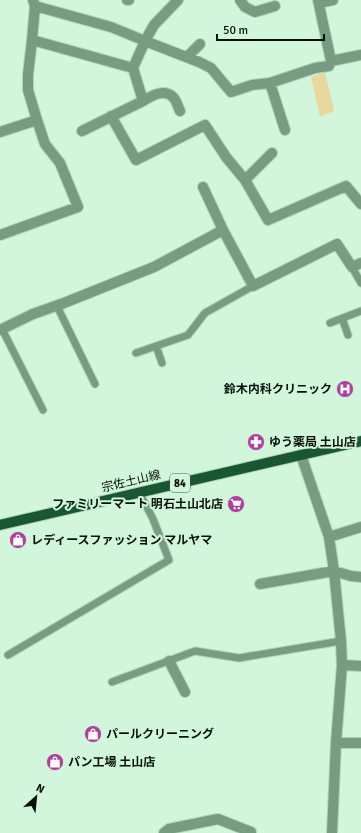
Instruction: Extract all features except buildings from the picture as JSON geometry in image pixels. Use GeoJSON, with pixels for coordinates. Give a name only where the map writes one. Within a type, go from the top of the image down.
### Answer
{"type":"FeatureCollection","features":[{"type":"Feature","properties":{"kind":"main road","name":"宗佐土山線"},"geometry":{"type":"LineString","coordinates":[[0,525],[361,441]]}},
{"type":"Feature","properties":{"kind":"street"},"geometry":{"type":"LineString","coordinates":[[143,101],[133,68],[154,25],[178,0]]}},
{"type":"Feature","properties":{"kind":"street"},"geometry":{"type":"LineString","coordinates":[[240,0],[245,7],[255,12],[275,6]]}},
{"type":"Feature","properties":{"kind":"street"},"geometry":{"type":"LineString","coordinates":[[0,236],[78,207],[60,163],[45,144],[28,90],[34,3],[111,27],[199,62],[211,68],[231,92],[252,85],[270,83],[315,68],[329,66],[331,61],[318,1],[333,0]]}},
{"type":"Feature","properties":{"kind":"street"},"geometry":{"type":"LineString","coordinates":[[32,40],[133,68]]}},
{"type":"Feature","properties":{"kind":"street"},"geometry":{"type":"LineString","coordinates":[[187,57],[200,44]]}},
{"type":"Feature","properties":{"kind":"street"},"geometry":{"type":"LineString","coordinates":[[331,61],[361,55]]}},
{"type":"Feature","properties":{"kind":"street"},"geometry":{"type":"LineString","coordinates":[[270,83],[285,130]]}},
{"type":"Feature","properties":{"kind":"street"},"geometry":{"type":"LineString","coordinates":[[82,131],[157,93],[169,94],[175,99],[180,111]]}},
{"type":"Feature","properties":{"kind":"street"},"geometry":{"type":"LineString","coordinates":[[111,116],[136,160],[206,125],[226,157],[245,180],[268,220],[346,186],[361,204]]}},
{"type":"Feature","properties":{"kind":"street"},"geometry":{"type":"LineString","coordinates":[[0,132],[37,120]]}},
{"type":"Feature","properties":{"kind":"street"},"geometry":{"type":"LineString","coordinates":[[245,180],[272,154]]}},
{"type":"Feature","properties":{"kind":"street"},"geometry":{"type":"LineString","coordinates":[[203,188],[223,230],[253,286],[337,244],[357,265]]}},
{"type":"Feature","properties":{"kind":"street"},"geometry":{"type":"LineString","coordinates":[[1,329],[33,314],[57,306],[154,267],[223,230]]}},
{"type":"Feature","properties":{"kind":"street"},"geometry":{"type":"LineString","coordinates":[[301,455],[329,537],[341,641],[342,665],[336,743],[332,833]]}},
{"type":"Feature","properties":{"kind":"street"},"geometry":{"type":"LineString","coordinates":[[329,537],[361,528]]}},
{"type":"Feature","properties":{"kind":"street"},"geometry":{"type":"LineString","coordinates":[[260,584],[334,571],[361,577]]}},
{"type":"Feature","properties":{"kind":"street"},"geometry":{"type":"LineString","coordinates":[[169,661],[185,692]]}},
{"type":"Feature","properties":{"kind":"street"},"geometry":{"type":"LineString","coordinates":[[342,665],[361,666]]}},
{"type":"Feature","properties":{"kind":"street"},"geometry":{"type":"LineString","coordinates":[[336,743],[361,743]]}},
{"type":"Feature","properties":{"kind":"street"},"geometry":{"type":"LineString","coordinates":[[164,833],[169,829],[218,819],[251,833]]}},
{"type":"Feature","properties":{"kind":"lane"},"geometry":{"type":"LineString","coordinates":[[357,265],[361,283]]}},
{"type":"Feature","properties":{"kind":"lane"},"geometry":{"type":"LineString","coordinates":[[136,353],[188,335],[205,313],[253,286]]}},
{"type":"Feature","properties":{"kind":"lane"},"geometry":{"type":"LineString","coordinates":[[57,306],[95,384]]}},
{"type":"Feature","properties":{"kind":"lane"},"geometry":{"type":"LineString","coordinates":[[330,323],[361,311]]}},
{"type":"Feature","properties":{"kind":"lane"},"geometry":{"type":"LineString","coordinates":[[342,318],[348,335]]}},
{"type":"Feature","properties":{"kind":"lane"},"geometry":{"type":"LineString","coordinates":[[1,329],[43,410]]}},
{"type":"Feature","properties":{"kind":"lane"},"geometry":{"type":"LineString","coordinates":[[156,346],[162,363]]}},
{"type":"Feature","properties":{"kind":"lane"},"geometry":{"type":"LineString","coordinates":[[8,655],[169,560],[153,519],[139,492]]}},
{"type":"Feature","properties":{"kind":"lane"},"geometry":{"type":"LineString","coordinates":[[112,682],[195,651],[239,658],[341,641]]}},
{"type":"Feature","properties":{"kind":"shaded area"},"geometry":{"type":"Polygon","coordinates":[[[325,72],[334,111],[320,117],[311,77],[325,72]]]}},
{"type":"Feature","properties":{"kind":"place","name":"鈴木内科クリニック"},"geometry":{"type":"Point","coordinates":[345,389]}},
{"type":"Feature","properties":{"kind":"place","name":"ゆう薬局 土山店"},"geometry":{"type":"Point","coordinates":[256,442]}},
{"type":"Feature","properties":{"kind":"place","name":"ファミリーマート 明石土山北店"},"geometry":{"type":"Point","coordinates":[236,504]}},
{"type":"Feature","properties":{"kind":"place","name":"レディースファッション マルヤマ"},"geometry":{"type":"Point","coordinates":[18,540]}},
{"type":"Feature","properties":{"kind":"place","name":"パールクリーニング"},"geometry":{"type":"Point","coordinates":[93,734]}},
{"type":"Feature","properties":{"kind":"place","name":"パン工場 土山店"},"geometry":{"type":"Point","coordinates":[55,762]}}]}
